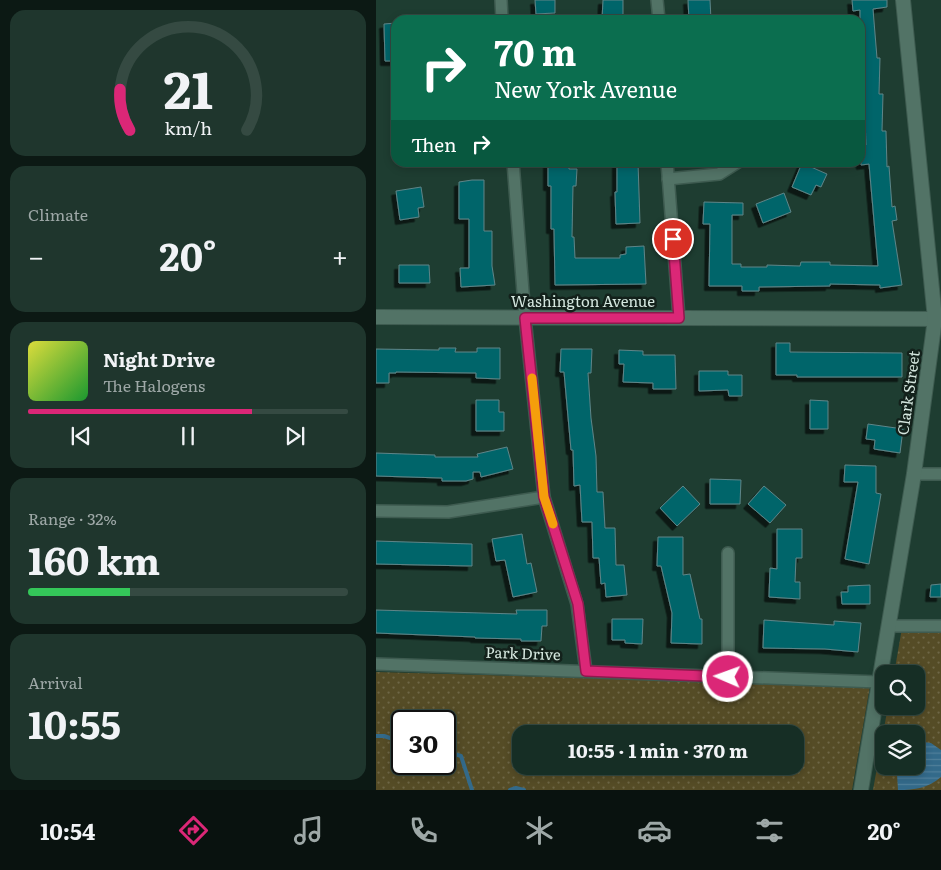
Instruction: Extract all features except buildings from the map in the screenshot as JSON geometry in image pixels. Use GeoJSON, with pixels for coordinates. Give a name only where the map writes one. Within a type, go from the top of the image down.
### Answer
{"type":"FeatureCollection","features":[{"type":"Feature","properties":{"kind":"street"},"geometry":{"type":"LineString","coordinates":[[501,0],[502,15]]}},
{"type":"Feature","properties":{"kind":"street"},"geometry":{"type":"LineString","coordinates":[[657,0],[658,15]]}},
{"type":"Feature","properties":{"kind":"street","name":"Clark Street"},"geometry":{"type":"LineString","coordinates":[[882,665],[938,319],[903,0]]}},
{"type":"Feature","properties":{"kind":"street"},"geometry":{"type":"LineString","coordinates":[[513,167],[525,318],[544,497],[578,604],[586,671]]}},
{"type":"Feature","properties":{"kind":"street"},"geometry":{"type":"LineString","coordinates":[[667,167],[679,318]]}},
{"type":"Feature","properties":{"kind":"street"},"geometry":{"type":"LineString","coordinates":[[668,179],[719,174],[730,167]]}},
{"type":"Feature","properties":{"kind":"street","name":"Washington Avenue"},"geometry":{"type":"LineString","coordinates":[[376,317],[938,319]]}},
{"type":"Feature","properties":{"kind":"street"},"geometry":{"type":"LineString","coordinates":[[914,474],[941,474]]}},
{"type":"Feature","properties":{"kind":"street"},"geometry":{"type":"LineString","coordinates":[[376,511],[448,512],[544,497]]}},
{"type":"Feature","properties":{"kind":"street"},"geometry":{"type":"LineString","coordinates":[[728,553],[728,677]]}},
{"type":"Feature","properties":{"kind":"street"},"geometry":{"type":"LineString","coordinates":[[889,626],[941,626]]}},
{"type":"Feature","properties":{"kind":"street","name":"Park Drive"},"geometry":{"type":"LineString","coordinates":[[376,664],[875,682]]}},
{"type":"Feature","properties":{"kind":"street","name":"Clark Street"},"geometry":{"type":"LineString","coordinates":[[861,789],[875,706]]}},
{"type":"Feature","properties":{"kind":"shaded area"},"geometry":{"type":"Polygon","coordinates":[[[902,628],[941,629],[941,790],[873,790],[876,775],[925,775],[925,725],[885,725],[886,715],[925,715],[925,665],[896,665],[902,628]]]}},
{"type":"Feature","properties":{"kind":"shaded area"},"geometry":{"type":"Polygon","coordinates":[[[376,672],[870,686],[852,790],[376,790],[376,672]]]}},
{"type":"Feature","properties":{"kind":"water"},"geometry":{"type":"Polygon","coordinates":[[[925,742],[931,743],[941,750],[941,777],[921,788],[898,790],[897,775],[925,775],[925,742]]]}},
{"type":"Feature","properties":{"kind":"waterway"},"geometry":{"type":"LineString","coordinates":[[376,736],[391,738]]}},
{"type":"Feature","properties":{"kind":"waterway"},"geometry":{"type":"LineString","coordinates":[[456,754],[461,756],[472,790]]}},
{"type":"Feature","properties":{"kind":"waterway"},"geometry":{"type":"LineString","coordinates":[[510,790],[516,788],[524,790]]}},
{"type":"Feature","properties":{"kind":"slow traffic"},"geometry":{"type":"LineString","coordinates":[[532,378],[544,497],[553,524]]}},
{"type":"Feature","properties":{"kind":"route"},"geometry":{"type":"LineString","coordinates":[[673,239],[679,318],[525,318],[544,497],[578,604],[586,671],[728,677]]}}]}
